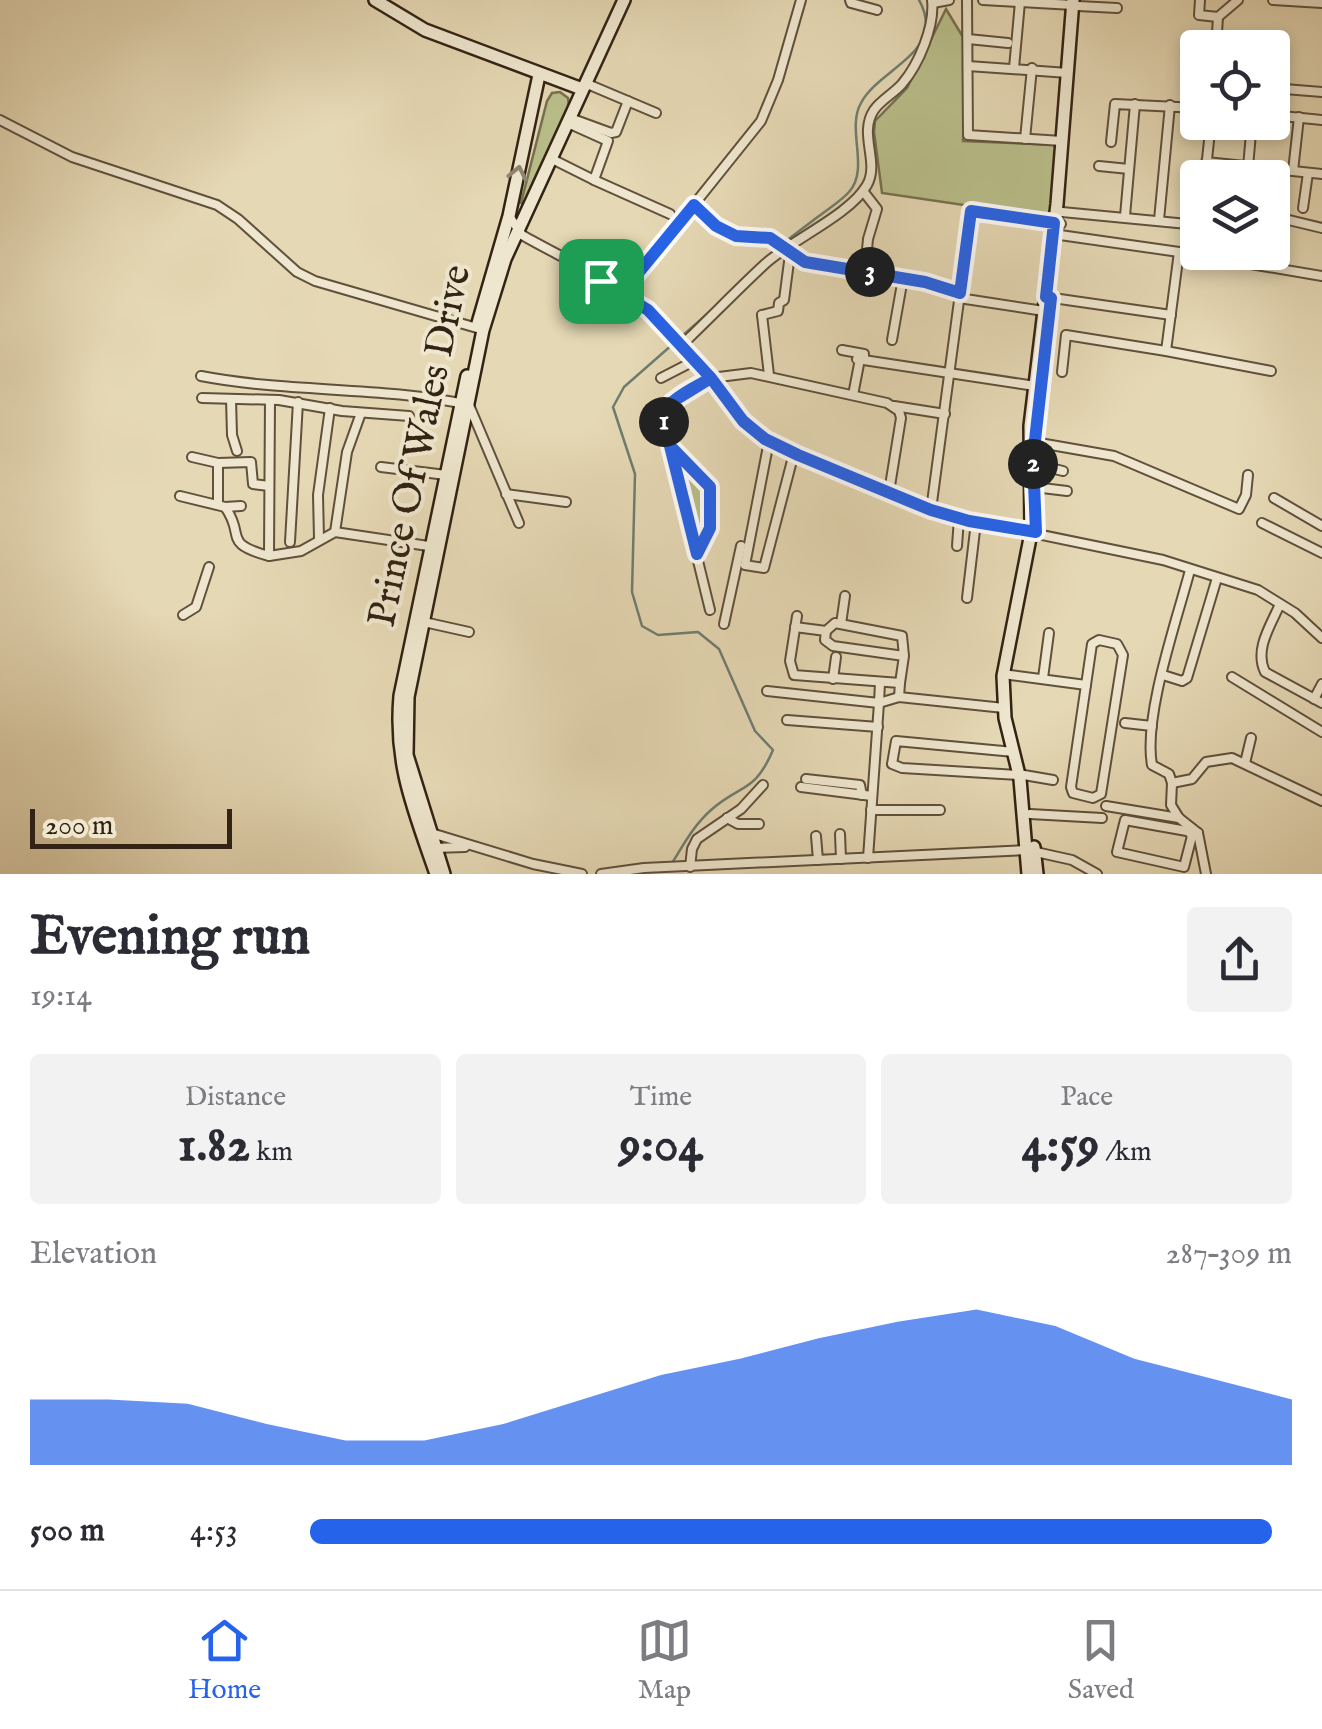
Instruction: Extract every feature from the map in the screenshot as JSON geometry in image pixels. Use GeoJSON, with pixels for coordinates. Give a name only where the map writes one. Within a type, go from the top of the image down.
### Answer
{"type":"FeatureCollection","features":[{"type":"Feature","properties":{"kind":"street"},"geometry":{"type":"LineString","coordinates":[[374,0],[425,30],[539,76],[584,86],[656,113]]}},
{"type":"Feature","properties":{"kind":"street","name":"Prince Of Wales Drive"},"geometry":{"type":"LineString","coordinates":[[426,833],[407,755],[405,729],[446,475],[505,259],[624,0]]}},
{"type":"Feature","properties":{"kind":"street"},"geometry":{"type":"LineString","coordinates":[[601,281],[634,278],[761,121],[778,80],[801,0]]}},
{"type":"Feature","properties":{"kind":"street"},"geometry":{"type":"LineString","coordinates":[[850,0],[877,10]]}},
{"type":"Feature","properties":{"kind":"street"},"geometry":{"type":"LineString","coordinates":[[688,339],[768,261],[788,252],[863,191],[872,170],[870,118],[906,79],[929,32],[932,2],[949,0]]}},
{"type":"Feature","properties":{"kind":"street"},"geometry":{"type":"LineString","coordinates":[[966,0],[968,135],[1062,141]]}},
{"type":"Feature","properties":{"kind":"street"},"geometry":{"type":"LineString","coordinates":[[982,0],[1116,8]]}},
{"type":"Feature","properties":{"kind":"street"},"geometry":{"type":"LineString","coordinates":[[1200,0],[1199,14],[1218,17]]}},
{"type":"Feature","properties":{"kind":"street"},"geometry":{"type":"LineString","coordinates":[[1217,30],[1218,17],[1238,0]]}},
{"type":"Feature","properties":{"kind":"street"},"geometry":{"type":"LineString","coordinates":[[1272,0],[1322,3]]}},
{"type":"Feature","properties":{"kind":"street"},"geometry":{"type":"LineString","coordinates":[[1014,68],[1020,2]]}},
{"type":"Feature","properties":{"kind":"street"},"geometry":{"type":"LineString","coordinates":[[1059,224],[1062,141],[1075,3]]}},
{"type":"Feature","properties":{"kind":"street"},"geometry":{"type":"LineString","coordinates":[[1037,874],[1009,708],[1010,675],[1034,531],[1034,442],[1059,224],[1075,3]]}},
{"type":"Feature","properties":{"kind":"street"},"geometry":{"type":"LineString","coordinates":[[968,39],[1008,43]]}},
{"type":"Feature","properties":{"kind":"street"},"geometry":{"type":"LineString","coordinates":[[968,66],[1068,72]]}},
{"type":"Feature","properties":{"kind":"street"},"geometry":{"type":"LineString","coordinates":[[1026,138],[1032,68]]}},
{"type":"Feature","properties":{"kind":"street","name":"Prince Of Wales Drive"},"geometry":{"type":"LineString","coordinates":[[436,874],[431,848],[399,756],[400,696],[465,404],[476,328],[509,216],[539,76]]}},
{"type":"Feature","properties":{"kind":"street"},"geometry":{"type":"LineString","coordinates":[[1290,89],[1322,92]]}},
{"type":"Feature","properties":{"kind":"street"},"geometry":{"type":"LineString","coordinates":[[569,121],[610,134],[616,132],[628,101]]}},
{"type":"Feature","properties":{"kind":"street"},"geometry":{"type":"LineString","coordinates":[[1111,142],[1115,104],[1180,106]]}},
{"type":"Feature","properties":{"kind":"street"},"geometry":{"type":"LineString","coordinates":[[1124,216],[1136,104]]}},
{"type":"Feature","properties":{"kind":"street"},"geometry":{"type":"LineString","coordinates":[[1159,220],[1170,105]]}},
{"type":"Feature","properties":{"kind":"street"},"geometry":{"type":"LineString","coordinates":[[1290,116],[1322,120]]}},
{"type":"Feature","properties":{"kind":"street"},"geometry":{"type":"LineString","coordinates":[[1299,117],[1293,171],[1322,174]]}},
{"type":"Feature","properties":{"kind":"street"},"geometry":{"type":"LineString","coordinates":[[0,120],[72,157],[147,179],[217,206],[297,272],[315,282],[476,328]]}},
{"type":"Feature","properties":{"kind":"street"},"geometry":{"type":"LineString","coordinates":[[569,121],[608,142],[594,180]]}},
{"type":"Feature","properties":{"kind":"street"},"geometry":{"type":"LineString","coordinates":[[552,159],[670,214]]}},
{"type":"Feature","properties":{"kind":"street"},"geometry":{"type":"LineString","coordinates":[[1099,166],[1129,169]]}},
{"type":"Feature","properties":{"kind":"street"},"geometry":{"type":"LineString","coordinates":[[1303,208],[1308,173]]}},
{"type":"Feature","properties":{"kind":"street"},"geometry":{"type":"LineString","coordinates":[[863,191],[877,209],[864,270]]}},
{"type":"Feature","properties":{"kind":"street"},"geometry":{"type":"LineString","coordinates":[[694,205],[716,226],[736,236],[774,240],[805,262],[864,270],[960,296],[1044,311]]}},
{"type":"Feature","properties":{"kind":"street"},"geometry":{"type":"LineString","coordinates":[[931,510],[971,211],[1059,224],[1179,252],[1166,351]]}},
{"type":"Feature","properties":{"kind":"street"},"geometry":{"type":"LineString","coordinates":[[509,216],[522,236],[630,297],[662,324],[743,421],[767,440],[931,510],[1034,531],[1258,590],[1322,638]]}},
{"type":"Feature","properties":{"kind":"street"},"geometry":{"type":"LineString","coordinates":[[1059,224],[1124,216],[1180,223]]}},
{"type":"Feature","properties":{"kind":"street"},"geometry":{"type":"LineString","coordinates":[[1290,220],[1322,228]]}},
{"type":"Feature","properties":{"kind":"street"},"geometry":{"type":"LineString","coordinates":[[769,375],[762,312],[778,311],[787,293],[788,252]]}},
{"type":"Feature","properties":{"kind":"street"},"geometry":{"type":"LineString","coordinates":[[1288,270],[1322,276]]}},
{"type":"Feature","properties":{"kind":"street"},"geometry":{"type":"LineString","coordinates":[[892,340],[903,278]]}},
{"type":"Feature","properties":{"kind":"street"},"geometry":{"type":"LineString","coordinates":[[1028,874],[1030,814],[1004,708],[1003,676],[1034,531],[1028,462],[1048,297]]}},
{"type":"Feature","properties":{"kind":"street"},"geometry":{"type":"LineString","coordinates":[[1048,297],[1171,314]]}},
{"type":"Feature","properties":{"kind":"street"},"geometry":{"type":"LineString","coordinates":[[1062,372],[1066,335],[1270,371]]}},
{"type":"Feature","properties":{"kind":"street"},"geometry":{"type":"LineString","coordinates":[[842,350],[864,354],[853,394]]}},
{"type":"Feature","properties":{"kind":"street"},"geometry":{"type":"LineString","coordinates":[[662,378],[692,359]]}},
{"type":"Feature","properties":{"kind":"street"},"geometry":{"type":"LineString","coordinates":[[860,359],[1035,386]]}},
{"type":"Feature","properties":{"kind":"street"},"geometry":{"type":"LineString","coordinates":[[710,610],[670,446],[664,412],[672,402],[711,378],[751,373],[945,414]]}},
{"type":"Feature","properties":{"kind":"street"},"geometry":{"type":"LineString","coordinates":[[201,376],[258,386],[287,384],[465,404],[519,523]]}},
{"type":"Feature","properties":{"kind":"street"},"geometry":{"type":"LineString","coordinates":[[202,398],[298,402],[409,416]]}},
{"type":"Feature","properties":{"kind":"street"},"geometry":{"type":"LineString","coordinates":[[230,399],[237,450]]}},
{"type":"Feature","properties":{"kind":"street"},"geometry":{"type":"LineString","coordinates":[[269,556],[270,400]]}},
{"type":"Feature","properties":{"kind":"street"},"geometry":{"type":"LineString","coordinates":[[290,542],[298,402]]}},
{"type":"Feature","properties":{"kind":"street"},"geometry":{"type":"LineString","coordinates":[[889,492],[901,418],[894,406]]}},
{"type":"Feature","properties":{"kind":"street"},"geometry":{"type":"LineString","coordinates":[[319,538],[318,495],[330,408]]}},
{"type":"Feature","properties":{"kind":"street"},"geometry":{"type":"LineString","coordinates":[[335,532],[347,452],[361,412]]}},
{"type":"Feature","properties":{"kind":"street"},"geometry":{"type":"LineString","coordinates":[[767,440],[744,565],[764,568],[794,453]]}},
{"type":"Feature","properties":{"kind":"street"},"geometry":{"type":"LineString","coordinates":[[724,624],[767,440]]}},
{"type":"Feature","properties":{"kind":"street"},"geometry":{"type":"LineString","coordinates":[[1034,442],[1114,456],[1239,509],[1246,495],[1248,475]]}},
{"type":"Feature","properties":{"kind":"street"},"geometry":{"type":"LineString","coordinates":[[670,446],[710,487],[710,528],[697,554]]}},
{"type":"Feature","properties":{"kind":"street"},"geometry":{"type":"LineString","coordinates":[[192,458],[218,463],[251,462],[253,484],[269,491],[318,495]]}},
{"type":"Feature","properties":{"kind":"street"},"geometry":{"type":"LineString","coordinates":[[218,463],[221,506]]}},
{"type":"Feature","properties":{"kind":"street"},"geometry":{"type":"LineString","coordinates":[[1033,464],[1063,471]]}},
{"type":"Feature","properties":{"kind":"street"},"geometry":{"type":"LineString","coordinates":[[381,467],[446,475]]}},
{"type":"Feature","properties":{"kind":"street"},"geometry":{"type":"LineString","coordinates":[[1034,487],[1067,491]]}},
{"type":"Feature","properties":{"kind":"street"},"geometry":{"type":"LineString","coordinates":[[506,494],[566,502]]}},
{"type":"Feature","properties":{"kind":"street"},"geometry":{"type":"LineString","coordinates":[[180,496],[221,506],[240,506]]}},
{"type":"Feature","properties":{"kind":"street"},"geometry":{"type":"LineString","coordinates":[[1274,498],[1322,526]]}},
{"type":"Feature","properties":{"kind":"street"},"geometry":{"type":"LineString","coordinates":[[221,506],[229,511],[238,544],[269,556],[301,550],[335,532],[435,547]]}},
{"type":"Feature","properties":{"kind":"street"},"geometry":{"type":"LineString","coordinates":[[957,546],[958,518]]}},
{"type":"Feature","properties":{"kind":"street"},"geometry":{"type":"LineString","coordinates":[[967,598],[976,522]]}},
{"type":"Feature","properties":{"kind":"street"},"geometry":{"type":"LineString","coordinates":[[1262,523],[1322,553]]}},
{"type":"Feature","properties":{"kind":"street"},"geometry":{"type":"LineString","coordinates":[[183,616],[196,607],[208,568]]}},
{"type":"Feature","properties":{"kind":"street"},"geometry":{"type":"LineString","coordinates":[[1190,570],[1152,726],[1152,765],[1169,774],[1171,806],[1193,832],[1206,874]]}},
{"type":"Feature","properties":{"kind":"street"},"geometry":{"type":"LineString","coordinates":[[1164,675],[1182,681],[1187,678],[1217,578]]}},
{"type":"Feature","properties":{"kind":"street"},"geometry":{"type":"LineString","coordinates":[[841,624],[845,596]]}},
{"type":"Feature","properties":{"kind":"street"},"geometry":{"type":"LineString","coordinates":[[1280,604],[1261,648],[1265,672],[1318,701],[1322,684]]}},
{"type":"Feature","properties":{"kind":"street"},"geometry":{"type":"LineString","coordinates":[[797,616],[790,661],[794,675],[900,683]]}},
{"type":"Feature","properties":{"kind":"street"},"geometry":{"type":"LineString","coordinates":[[424,622],[469,632]]}},
{"type":"Feature","properties":{"kind":"street"},"geometry":{"type":"LineString","coordinates":[[899,697],[904,656],[904,642],[898,634],[841,624],[830,624],[826,631],[827,644],[833,646],[904,656]]}},
{"type":"Feature","properties":{"kind":"street"},"geometry":{"type":"LineString","coordinates":[[796,627],[826,631]]}},
{"type":"Feature","properties":{"kind":"street"},"geometry":{"type":"LineString","coordinates":[[1042,678],[1050,633]]}},
{"type":"Feature","properties":{"kind":"street"},"geometry":{"type":"LineString","coordinates":[[1099,640],[1117,644],[1123,656],[1101,794],[1093,798],[1070,790],[1086,685],[1092,644],[1099,640]]}},
{"type":"Feature","properties":{"kind":"street"},"geometry":{"type":"LineString","coordinates":[[833,679],[836,658]]}},
{"type":"Feature","properties":{"kind":"street"},"geometry":{"type":"LineString","coordinates":[[1010,675],[1086,685]]}},
{"type":"Feature","properties":{"kind":"street"},"geometry":{"type":"LineString","coordinates":[[1232,677],[1322,732]]}},
{"type":"Feature","properties":{"kind":"street"},"geometry":{"type":"LineString","coordinates":[[868,858],[871,810],[867,795],[882,702],[880,682]]}},
{"type":"Feature","properties":{"kind":"street"},"geometry":{"type":"LineString","coordinates":[[767,692],[882,702],[899,697],[1004,708]]}},
{"type":"Feature","properties":{"kind":"street"},"geometry":{"type":"LineString","coordinates":[[786,720],[878,727]]}},
{"type":"Feature","properties":{"kind":"street"},"geometry":{"type":"LineString","coordinates":[[1125,722],[1152,726]]}},
{"type":"Feature","properties":{"kind":"street"},"geometry":{"type":"LineString","coordinates":[[1245,763],[1250,738]]}},
{"type":"Feature","properties":{"kind":"street"},"geometry":{"type":"LineString","coordinates":[[1014,752],[896,741],[892,764],[1053,780]]}},
{"type":"Feature","properties":{"kind":"street"},"geometry":{"type":"LineString","coordinates":[[1172,782],[1192,778],[1206,762],[1219,758],[1245,763],[1322,801]]}},
{"type":"Feature","properties":{"kind":"street"},"geometry":{"type":"LineString","coordinates":[[804,783],[867,795]]}},
{"type":"Feature","properties":{"kind":"street"},"geometry":{"type":"LineString","coordinates":[[686,867],[698,839],[763,785]]}},
{"type":"Feature","properties":{"kind":"street"},"geometry":{"type":"LineString","coordinates":[[1106,806],[1178,818]]}},
{"type":"Feature","properties":{"kind":"street"},"geometry":{"type":"LineString","coordinates":[[871,810],[940,810]]}},
{"type":"Feature","properties":{"kind":"street"},"geometry":{"type":"LineString","coordinates":[[1030,814],[1102,818]]}},
{"type":"Feature","properties":{"kind":"street"},"geometry":{"type":"LineString","coordinates":[[727,818],[738,824],[759,824]]}},
{"type":"Feature","properties":{"kind":"street"},"geometry":{"type":"LineString","coordinates":[[1125,820],[1193,832],[1184,867],[1116,852],[1125,820]]}},
{"type":"Feature","properties":{"kind":"street"},"geometry":{"type":"LineString","coordinates":[[426,833],[582,874]]}},
{"type":"Feature","properties":{"kind":"street"},"geometry":{"type":"LineString","coordinates":[[840,834],[841,859]]}},
{"type":"Feature","properties":{"kind":"street"},"geometry":{"type":"LineString","coordinates":[[816,836],[818,860]]}},
{"type":"Feature","properties":{"kind":"street"},"geometry":{"type":"LineString","coordinates":[[431,848],[474,848]]}},
{"type":"Feature","properties":{"kind":"street","name":"Prince Of Wales Drive"},"geometry":{"type":"LineString","coordinates":[[431,848],[444,874]]}},
{"type":"Feature","properties":{"kind":"street"},"geometry":{"type":"LineString","coordinates":[[602,874],[644,868],[1031,850],[1072,860],[1097,874]]}},
{"type":"Feature","properties":{"kind":"street"},"geometry":{"type":"LineString","coordinates":[[777,862],[777,874]]}},
{"type":"Feature","properties":{"kind":"green space"},"geometry":{"type":"Polygon","coordinates":[[[946,9],[966,42],[963,141],[1056,145],[1052,218],[882,193],[875,121],[907,88],[946,9]]]}},
{"type":"Feature","properties":{"kind":"green space"},"geometry":{"type":"Polygon","coordinates":[[[560,92],[568,98],[569,108],[524,205],[521,203],[547,101],[552,93],[560,92]]]}},
{"type":"Feature","properties":{"kind":"green space"},"geometry":{"type":"Polygon","coordinates":[[[681,468],[711,489],[705,532],[698,541],[681,468]]]}},
{"type":"Feature","properties":{"kind":"waterway"},"geometry":{"type":"LineString","coordinates":[[748,275],[842,199],[855,183],[857,113],[870,91],[918,46],[925,33],[926,18],[919,0]]}},
{"type":"Feature","properties":{"kind":"waterway"},"geometry":{"type":"LineString","coordinates":[[672,863],[699,822],[753,781],[773,750],[755,731],[719,649],[698,632],[658,635],[642,626],[632,592],[635,474],[613,407],[624,387],[714,308]]}},
{"type":"Feature","properties":{"kind":"route"},"geometry":{"type":"LineString","coordinates":[[601,281],[634,278],[694,205],[716,226],[743,238],[770,238],[805,262],[925,282],[960,293],[971,211],[1054,223],[1046,297],[1051,298],[1033,458],[1036,532],[931,510],[798,455],[765,439],[743,421],[711,378],[672,402],[664,412],[664,422],[670,446],[704,478],[710,487],[710,528],[697,554],[664,422],[664,412],[672,402],[711,378],[648,310],[601,281]]}}]}
